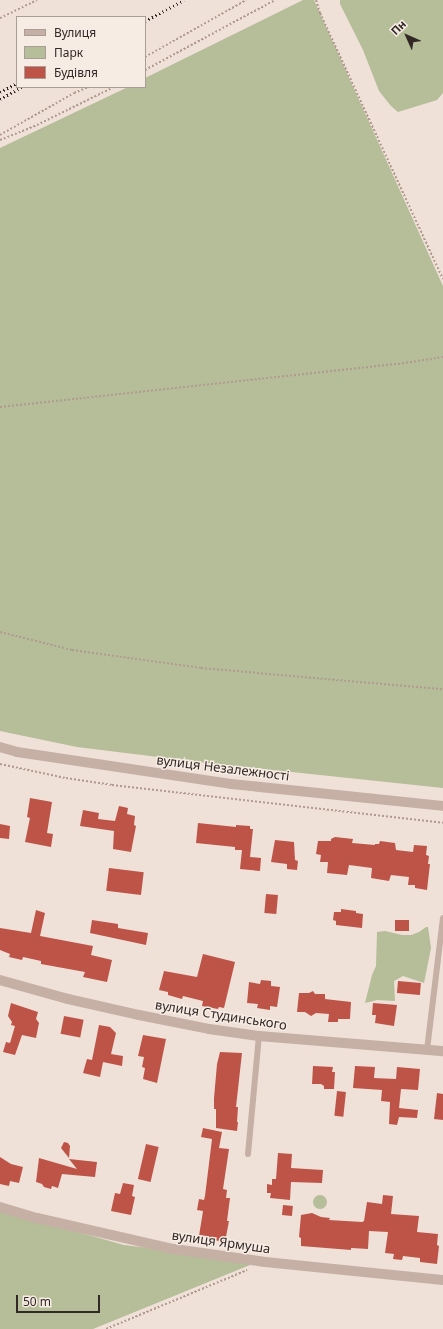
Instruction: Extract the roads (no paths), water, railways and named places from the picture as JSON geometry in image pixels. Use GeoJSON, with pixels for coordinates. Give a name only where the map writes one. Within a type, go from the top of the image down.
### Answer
{"type":"FeatureCollection","features":[{"type":"Feature","properties":{"kind":"street","name":"вулиця Незалежності"},"geometry":{"type":"LineString","coordinates":[[0,747],[17,752],[231,784],[443,806]]}},
{"type":"Feature","properties":{"kind":"street","name":"вулиця Студинського"},"geometry":{"type":"LineString","coordinates":[[0,980],[68,999],[139,1016],[209,1029],[259,1036],[443,1051]]}},
{"type":"Feature","properties":{"kind":"street","name":"вулиця Ярмуша"},"geometry":{"type":"LineString","coordinates":[[0,1207],[37,1218],[174,1249],[265,1262],[443,1280]]}},
{"type":"Feature","properties":{"kind":"lane"},"geometry":{"type":"LineString","coordinates":[[427,1050],[443,918]]}},
{"type":"Feature","properties":{"kind":"lane"},"geometry":{"type":"LineString","coordinates":[[248,1154],[259,1036]]}},
{"type":"Feature","properties":{"kind":"railway"},"geometry":{"type":"LineString","coordinates":[[146,20],[184,0]]}},
{"type":"Feature","properties":{"kind":"railway"},"geometry":{"type":"LineString","coordinates":[[0,92],[16,84]]}},
{"type":"Feature","properties":{"kind":"railway"},"geometry":{"type":"LineString","coordinates":[[0,99],[20,88]]}}]}
